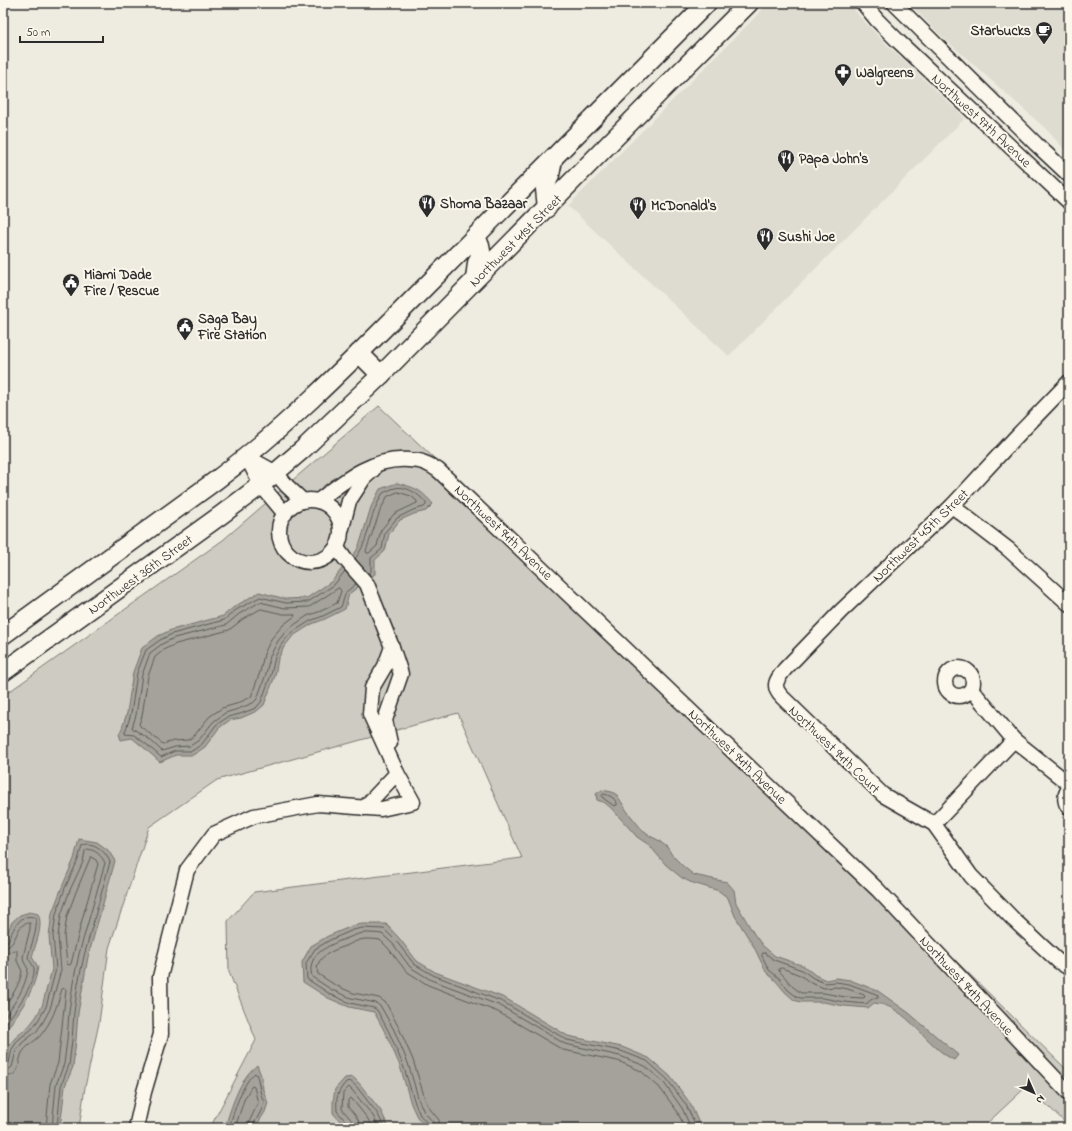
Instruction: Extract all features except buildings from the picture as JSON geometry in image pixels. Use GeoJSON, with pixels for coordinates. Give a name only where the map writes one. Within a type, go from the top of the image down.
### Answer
{"type":"FeatureCollection","features":[{"type":"Feature","properties":{"kind":"main road"},"geometry":{"type":"LineString","coordinates":[[3,635],[247,457],[299,412],[707,3]]}},
{"type":"Feature","properties":{"kind":"main road","name":"Northwest 41st Street"},"geometry":{"type":"LineString","coordinates":[[276,473],[331,424],[381,375],[749,3]]}},
{"type":"Feature","properties":{"kind":"main road"},"geometry":{"type":"LineString","coordinates":[[581,130],[601,152]]}},
{"type":"Feature","properties":{"kind":"main road"},"geometry":{"type":"LineString","coordinates":[[547,208],[545,189],[550,175],[553,158]]}},
{"type":"Feature","properties":{"kind":"main road"},"geometry":{"type":"LineString","coordinates":[[507,204],[533,200],[547,208]]}},
{"type":"Feature","properties":{"kind":"main road"},"geometry":{"type":"LineString","coordinates":[[475,280],[477,263],[480,258],[480,246],[476,236]]}},
{"type":"Feature","properties":{"kind":"main road"},"geometry":{"type":"LineString","coordinates":[[359,353],[381,375]]}},
{"type":"Feature","properties":{"kind":"main road","name":"Northwest 36th Street"},"geometry":{"type":"LineString","coordinates":[[5,666],[207,526],[276,473]]}},
{"type":"Feature","properties":{"kind":"street","name":"Northwest 97th Avenue"},"geometry":{"type":"LineString","coordinates":[[863,3],[898,41],[1069,202]]}},
{"type":"Feature","properties":{"kind":"street","name":"Northwest 97th Avenue"},"geometry":{"type":"LineString","coordinates":[[894,3],[1069,175]]}},
{"type":"Feature","properties":{"kind":"street","name":"Northwest 45th Street"},"geometry":{"type":"LineString","coordinates":[[777,689],[776,680],[785,669],[841,611],[952,506],[1069,382]]}},
{"type":"Feature","properties":{"kind":"street"},"geometry":{"type":"LineString","coordinates":[[247,457],[276,473],[303,501]]}},
{"type":"Feature","properties":{"kind":"street"},"geometry":{"type":"LineString","coordinates":[[247,457],[261,485],[285,514]]}},
{"type":"Feature","properties":{"kind":"street","name":"Northwest 94th Avenue"},"geometry":{"type":"LineString","coordinates":[[318,501],[363,469],[383,462],[403,460],[421,461],[438,470],[878,890],[1069,1093]]}},
{"type":"Feature","properties":{"kind":"street"},"geometry":{"type":"LineString","coordinates":[[383,462],[364,478],[349,501],[342,528],[341,553],[367,584],[401,674],[385,720],[397,773]]}},
{"type":"Feature","properties":{"kind":"street"},"geometry":{"type":"LineString","coordinates":[[341,553],[330,556],[321,561],[311,563],[300,561],[291,557],[284,549],[280,540],[279,529],[287,510],[295,504],[310,500],[325,504],[333,510],[339,518],[342,528]]}},
{"type":"Feature","properties":{"kind":"street"},"geometry":{"type":"LineString","coordinates":[[952,506],[1008,549],[1069,604]]}},
{"type":"Feature","properties":{"kind":"street"},"geometry":{"type":"LineString","coordinates":[[136,1128],[144,1092],[161,1034],[160,977],[187,870],[214,834],[254,816],[318,804],[382,809],[413,802],[397,773],[370,714],[372,688],[385,666],[392,647]]}},
{"type":"Feature","properties":{"kind":"street","name":"Northwest 94th Court"},"geometry":{"type":"LineString","coordinates":[[777,689],[778,693],[883,795],[934,824],[971,876],[1014,920],[1058,961],[1069,968]]}},
{"type":"Feature","properties":{"kind":"street"},"geometry":{"type":"LineString","coordinates":[[972,690],[1014,740],[1069,784]]}},
{"type":"Feature","properties":{"kind":"street"},"geometry":{"type":"LineString","coordinates":[[934,824],[1014,740]]}},
{"type":"Feature","properties":{"kind":"street"},"geometry":{"type":"LineString","coordinates":[[364,808],[397,773]]}},
{"type":"Feature","properties":{"kind":"street"},"geometry":{"type":"LineString","coordinates":[[1069,789],[1065,797],[1065,802],[1069,808]]}},
{"type":"Feature","properties":{"kind":"shaded area"},"geometry":{"type":"Polygon","coordinates":[[[769,3],[849,3],[883,41],[965,118],[729,356],[568,206],[769,3]]]}},
{"type":"Feature","properties":{"kind":"shaded area"},"geometry":{"type":"Polygon","coordinates":[[[909,3],[1069,3],[1069,148],[1066,151],[1045,128],[938,33],[909,3]]]}},
{"type":"Feature","properties":{"kind":"shaded area"},"geometry":{"type":"Polygon","coordinates":[[[379,406],[720,729],[1069,1072],[1069,1126],[1027,1086],[982,1128],[210,1128],[256,1040],[229,972],[228,921],[254,892],[522,858],[458,713],[217,780],[149,827],[109,948],[99,1023],[85,1087],[79,1128],[3,1128],[3,696],[223,540],[379,406]]]}},
{"type":"Feature","properties":{"kind":"water"},"geometry":{"type":"Polygon","coordinates":[[[397,483],[417,490],[425,495],[433,504],[426,511],[400,520],[389,534],[385,551],[375,560],[375,574],[349,594],[345,609],[312,624],[293,636],[284,647],[278,659],[275,676],[264,705],[257,711],[241,718],[230,720],[219,728],[205,747],[193,755],[176,755],[160,762],[132,738],[121,740],[119,734],[127,713],[133,672],[142,648],[158,636],[171,630],[223,616],[234,607],[259,592],[286,599],[307,598],[332,581],[357,550],[371,507],[380,489],[397,483]]]}},
{"type":"Feature","properties":{"kind":"water"},"geometry":{"type":"Polygon","coordinates":[[[602,790],[612,792],[617,795],[627,811],[643,831],[667,847],[672,855],[694,875],[727,882],[734,890],[736,903],[754,934],[763,946],[775,956],[804,966],[815,975],[826,980],[836,978],[850,980],[878,991],[909,1013],[958,1055],[954,1060],[944,1054],[906,1018],[886,1005],[874,1003],[868,1008],[823,1002],[800,1002],[794,1000],[766,972],[754,947],[735,916],[728,898],[719,891],[682,878],[666,865],[649,845],[637,837],[611,808],[605,803],[597,800],[596,794],[602,790]]]}},
{"type":"Feature","properties":{"kind":"water"},"geometry":{"type":"Polygon","coordinates":[[[79,839],[97,842],[108,850],[115,861],[88,957],[78,1013],[73,1067],[65,1086],[60,1128],[3,1128],[3,1072],[7,1047],[29,1026],[42,1006],[52,969],[49,936],[52,913],[74,859],[79,839]]]}},
{"type":"Feature","properties":{"kind":"water"},"geometry":{"type":"Polygon","coordinates":[[[30,912],[38,914],[40,919],[40,930],[32,957],[38,967],[36,977],[25,1003],[3,1034],[3,942],[12,922],[20,915],[30,912]]]}},
{"type":"Feature","properties":{"kind":"water"},"geometry":{"type":"Polygon","coordinates":[[[362,924],[386,924],[417,961],[435,972],[505,998],[568,1036],[622,1047],[649,1058],[670,1076],[690,1103],[701,1128],[427,1128],[417,1117],[411,1104],[400,1066],[386,1034],[374,1012],[349,1007],[328,998],[303,982],[302,962],[311,946],[328,936],[352,926],[362,924]]]}},
{"type":"Feature","properties":{"kind":"water"},"geometry":{"type":"Polygon","coordinates":[[[257,1065],[268,1103],[265,1112],[258,1123],[258,1128],[225,1128],[237,1092],[244,1079],[257,1065]]]}},
{"type":"Feature","properties":{"kind":"water"},"geometry":{"type":"Polygon","coordinates":[[[353,1077],[381,1111],[389,1128],[346,1128],[333,1113],[335,1089],[345,1078],[353,1077]]]}},
{"type":"Feature","properties":{"kind":"place","name":"Starbucks"},"geometry":{"type":"Point","coordinates":[1044,45]}},
{"type":"Feature","properties":{"kind":"place","name":"Walgreens"},"geometry":{"type":"Point","coordinates":[843,87]}},
{"type":"Feature","properties":{"kind":"place","name":"Papa John's"},"geometry":{"type":"Point","coordinates":[786,173]}},
{"type":"Feature","properties":{"kind":"place","name":"Shoma Bazaar"},"geometry":{"type":"Point","coordinates":[427,218]}},
{"type":"Feature","properties":{"kind":"place","name":"McDonald's"},"geometry":{"type":"Point","coordinates":[638,220]}},
{"type":"Feature","properties":{"kind":"place","name":"Sushi Joe"},"geometry":{"type":"Point","coordinates":[765,251]}},
{"type":"Feature","properties":{"kind":"place","name":"Miami Dade Fire / Rescue"},"geometry":{"type":"Point","coordinates":[71,297]}},
{"type":"Feature","properties":{"kind":"place","name":"Saga Bay Fire Station"},"geometry":{"type":"Point","coordinates":[185,341]}}]}
